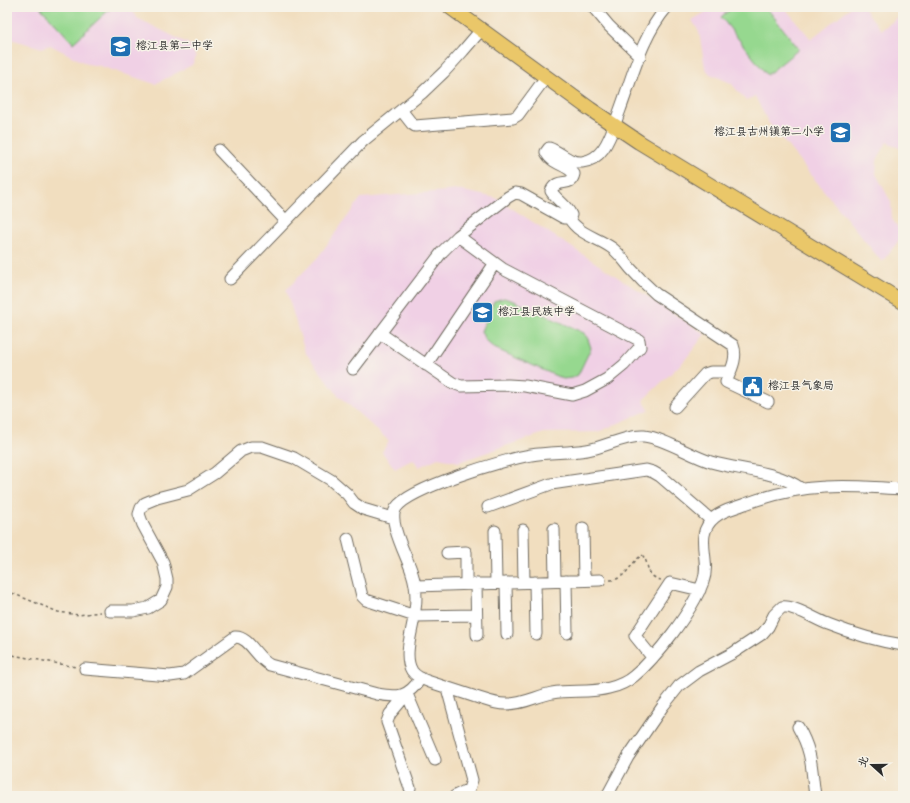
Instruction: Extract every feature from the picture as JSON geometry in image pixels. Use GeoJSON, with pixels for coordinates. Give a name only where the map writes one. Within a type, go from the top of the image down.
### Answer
{"type":"FeatureCollection","features":[{"type":"Feature","properties":{"kind":"main road"},"geometry":{"type":"LineString","coordinates":[[450,7],[614,126],[670,162],[903,302]]}},
{"type":"Feature","properties":{"kind":"street"},"geometry":{"type":"LineString","coordinates":[[593,7],[614,31],[640,56]]}},
{"type":"Feature","properties":{"kind":"street"},"geometry":{"type":"LineString","coordinates":[[667,7],[650,32],[609,139],[602,150],[593,159],[582,162],[571,160],[549,148],[546,152],[548,157],[556,163],[571,169],[574,174],[573,179],[570,182],[558,183],[553,186],[551,191],[554,196],[569,210],[571,215],[569,218],[580,231],[612,248],[656,294],[733,345],[736,352],[726,382],[768,402]]}},
{"type":"Feature","properties":{"kind":"street"},"geometry":{"type":"LineString","coordinates":[[230,279],[364,141],[444,72],[481,30]]}},
{"type":"Feature","properties":{"kind":"street"},"geometry":{"type":"LineString","coordinates":[[400,110],[415,126],[513,118],[518,114],[546,77]]}},
{"type":"Feature","properties":{"kind":"street"},"geometry":{"type":"LineString","coordinates":[[219,150],[286,221]]}},
{"type":"Feature","properties":{"kind":"street"},"geometry":{"type":"LineString","coordinates":[[353,369],[442,252],[458,236],[508,197],[515,193],[521,194],[564,218],[569,218]]}},
{"type":"Feature","properties":{"kind":"street"},"geometry":{"type":"LineString","coordinates":[[380,333],[453,383],[461,386],[526,386],[572,395],[585,392],[607,380],[624,365],[640,347],[639,340],[495,263],[458,236]]}},
{"type":"Feature","properties":{"kind":"street"},"geometry":{"type":"LineString","coordinates":[[426,365],[495,263]]}},
{"type":"Feature","properties":{"kind":"street"},"geometry":{"type":"LineString","coordinates":[[675,407],[705,374],[711,372],[730,372]]}},
{"type":"Feature","properties":{"kind":"street"},"geometry":{"type":"LineString","coordinates":[[802,489],[786,480],[767,473],[710,462],[656,440],[639,436],[586,450],[530,455],[487,466],[423,490],[403,501],[396,508],[393,518],[416,586],[415,616],[408,652],[408,662],[412,672],[420,678],[447,688],[494,702],[506,704],[565,691],[595,690],[621,684],[633,677],[652,658],[685,616],[700,590],[704,580],[706,566],[703,541],[704,532],[711,520],[716,516],[724,511],[753,501],[802,489],[841,486],[903,489]]}},
{"type":"Feature","properties":{"kind":"street"},"geometry":{"type":"LineString","coordinates":[[110,610],[133,611],[148,608],[161,600],[167,587],[167,579],[163,562],[143,525],[139,514],[145,502],[188,490],[216,473],[241,451],[251,447],[262,447],[294,458],[332,480],[354,503],[363,509],[393,518]]}},
{"type":"Feature","properties":{"kind":"street"},"geometry":{"type":"LineString","coordinates":[[488,507],[551,484],[646,470],[660,476],[711,520]]}},
{"type":"Feature","properties":{"kind":"street"},"geometry":{"type":"LineString","coordinates":[[583,528],[584,580]]}},
{"type":"Feature","properties":{"kind":"street"},"geometry":{"type":"LineString","coordinates":[[554,529],[567,633]]}},
{"type":"Feature","properties":{"kind":"street"},"geometry":{"type":"LineString","coordinates":[[523,530],[536,634]]}},
{"type":"Feature","properties":{"kind":"street"},"geometry":{"type":"LineString","coordinates":[[495,531],[507,634]]}},
{"type":"Feature","properties":{"kind":"street"},"geometry":{"type":"LineString","coordinates":[[348,539],[362,596],[366,600],[415,616],[476,615]]}},
{"type":"Feature","properties":{"kind":"street"},"geometry":{"type":"LineString","coordinates":[[446,553],[466,552],[476,615],[477,635]]}},
{"type":"Feature","properties":{"kind":"street"},"geometry":{"type":"LineString","coordinates":[[416,586],[600,580]]}},
{"type":"Feature","properties":{"kind":"street"},"geometry":{"type":"LineString","coordinates":[[652,658],[635,636],[670,583],[700,590]]}},
{"type":"Feature","properties":{"kind":"street"},"geometry":{"type":"LineString","coordinates":[[608,796],[620,776],[628,757],[663,706],[679,686],[699,670],[733,653],[762,634],[768,627],[774,614],[782,607],[792,607],[827,624],[866,638],[885,643],[903,645]]}},
{"type":"Feature","properties":{"kind":"street"},"geometry":{"type":"LineString","coordinates":[[85,669],[170,676],[184,674],[235,638],[240,637],[246,640],[263,662],[270,665],[377,694],[395,697],[406,694]]}},
{"type":"Feature","properties":{"kind":"street"},"geometry":{"type":"LineString","coordinates":[[410,788],[387,722],[390,714],[420,678]]}},
{"type":"Feature","properties":{"kind":"street"},"geometry":{"type":"LineString","coordinates":[[447,688],[472,780],[469,789],[455,796]]}},
{"type":"Feature","properties":{"kind":"street"},"geometry":{"type":"LineString","coordinates":[[406,694],[435,760]]}},
{"type":"Feature","properties":{"kind":"street"},"geometry":{"type":"LineString","coordinates":[[798,727],[806,742],[811,759],[815,796]]}},
{"type":"Feature","properties":{"kind":"path"},"geometry":{"type":"LineString","coordinates":[[600,580],[615,580],[624,575],[637,558],[642,555],[645,558],[648,571],[651,576],[670,583]]}},
{"type":"Feature","properties":{"kind":"path"},"geometry":{"type":"LineString","coordinates":[[7,591],[58,612],[79,615],[110,610]]}},
{"type":"Feature","properties":{"kind":"path"},"geometry":{"type":"LineString","coordinates":[[7,654],[85,669]]}},
{"type":"Feature","properties":{"kind":"shaded area","name":"榕江县第二中学"},"geometry":{"type":"Polygon","coordinates":[[[7,7],[130,7],[137,18],[189,44],[196,57],[192,65],[155,84],[100,66],[87,64],[50,45],[42,48],[7,38],[7,7]]]}},
{"type":"Feature","properties":{"kind":"shaded area","name":"榕江县古州镇第二小学"},"geometry":{"type":"Polygon","coordinates":[[[702,7],[784,7],[811,39],[851,7],[863,7],[881,30],[903,14],[903,144],[901,149],[887,142],[877,160],[876,174],[891,202],[892,219],[903,235],[882,262],[768,122],[755,96],[746,101],[731,83],[710,74],[705,68],[699,32],[692,20],[706,12],[702,7]]]}},
{"type":"Feature","properties":{"kind":"shaded area","name":"榕江县民族中学"},"geometry":{"type":"Polygon","coordinates":[[[459,190],[496,198],[705,334],[684,361],[643,400],[649,410],[598,432],[544,433],[459,462],[438,458],[419,467],[413,459],[395,469],[382,452],[389,441],[338,395],[305,352],[286,290],[318,257],[361,198],[459,190]]]}},
{"type":"Feature","properties":{"kind":"green space"},"geometry":{"type":"Polygon","coordinates":[[[40,7],[112,7],[73,43],[40,7]]]}},
{"type":"Feature","properties":{"kind":"green space"},"geometry":{"type":"Polygon","coordinates":[[[733,7],[766,7],[799,49],[767,75],[721,17],[733,7]]]}},
{"type":"Feature","properties":{"kind":"green space"},"geometry":{"type":"Polygon","coordinates":[[[504,298],[514,301],[584,333],[591,348],[578,375],[572,378],[563,379],[494,348],[485,340],[481,331],[494,301],[504,298]]]}},
{"type":"Feature","properties":{"kind":"place","name":"榕江县第二中学"},"geometry":{"type":"Point","coordinates":[121,46]}},
{"type":"Feature","properties":{"kind":"place","name":"榕江县古州镇第二小学"},"geometry":{"type":"Point","coordinates":[840,132]}},
{"type":"Feature","properties":{"kind":"place","name":"榕江县民族中学"},"geometry":{"type":"Point","coordinates":[482,312]}},
{"type":"Feature","properties":{"kind":"place","name":"榕江县气象局"},"geometry":{"type":"Point","coordinates":[752,386]}}]}
